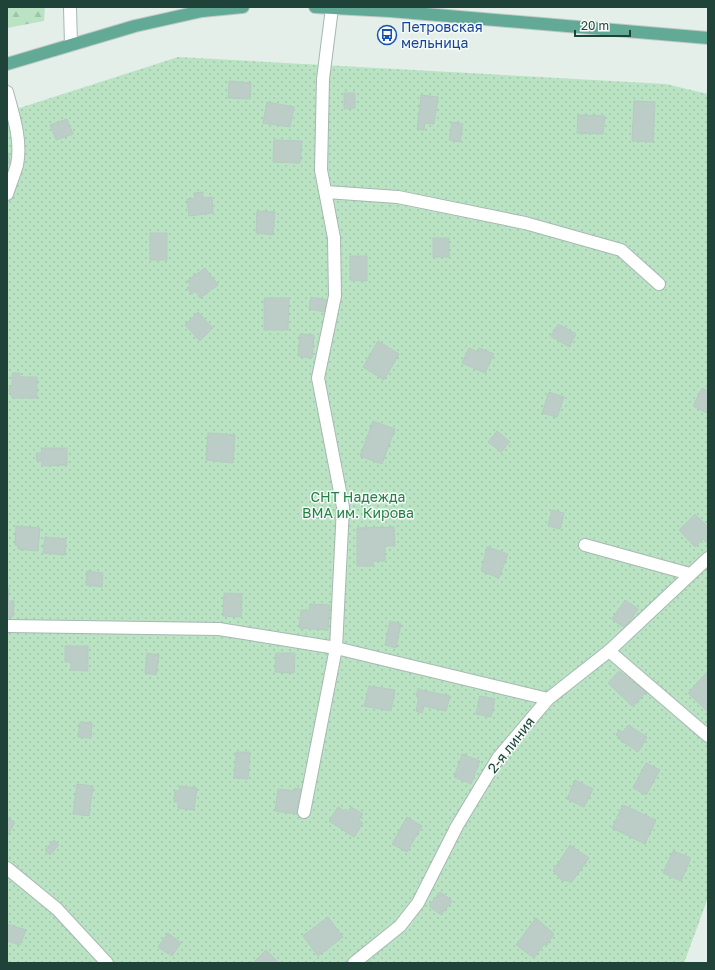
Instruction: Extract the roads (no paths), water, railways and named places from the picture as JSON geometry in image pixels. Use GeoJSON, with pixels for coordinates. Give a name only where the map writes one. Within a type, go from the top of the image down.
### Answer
{"type":"FeatureCollection","features":[{"type":"Feature","properties":{"kind":"main road"},"geometry":{"type":"LineString","coordinates":[[7,64],[135,26],[194,12],[243,7]]}},
{"type":"Feature","properties":{"kind":"main road"},"geometry":{"type":"LineString","coordinates":[[314,7],[390,11],[708,38]]}},
{"type":"Feature","properties":{"kind":"street"},"geometry":{"type":"LineString","coordinates":[[70,7],[71,45]]}},
{"type":"Feature","properties":{"kind":"street"},"geometry":{"type":"LineString","coordinates":[[304,812],[336,648],[343,507],[318,378],[335,296],[334,238],[321,170],[323,79],[332,8]]}},
{"type":"Feature","properties":{"kind":"street"},"geometry":{"type":"LineString","coordinates":[[7,92],[14,116],[18,149],[17,164],[7,194]]}},
{"type":"Feature","properties":{"kind":"street"},"geometry":{"type":"LineString","coordinates":[[326,192],[398,197],[532,226],[621,250],[659,284]]}},
{"type":"Feature","properties":{"kind":"street"},"geometry":{"type":"LineString","coordinates":[[585,544],[690,574]]}},
{"type":"Feature","properties":{"kind":"street","name":"2-я линия"},"geometry":{"type":"LineString","coordinates":[[354,963],[400,926],[418,903],[457,826],[498,758],[548,699],[609,651],[708,558]]}},
{"type":"Feature","properties":{"kind":"street"},"geometry":{"type":"LineString","coordinates":[[7,626],[219,629],[336,648],[548,699]]}},
{"type":"Feature","properties":{"kind":"street"},"geometry":{"type":"LineString","coordinates":[[609,651],[708,736]]}},
{"type":"Feature","properties":{"kind":"street"},"geometry":{"type":"LineString","coordinates":[[7,868],[57,909],[108,963]]}},
{"type":"Feature","properties":{"kind":"place","name":"Петровская мельница"},"geometry":{"type":"Point","coordinates":[387,35]}},
{"type":"Feature","properties":{"kind":"park label","name":"СНТ Надежда ВМА им. Кирова"},"geometry":{"type":"Point","coordinates":[358,506]}}]}
